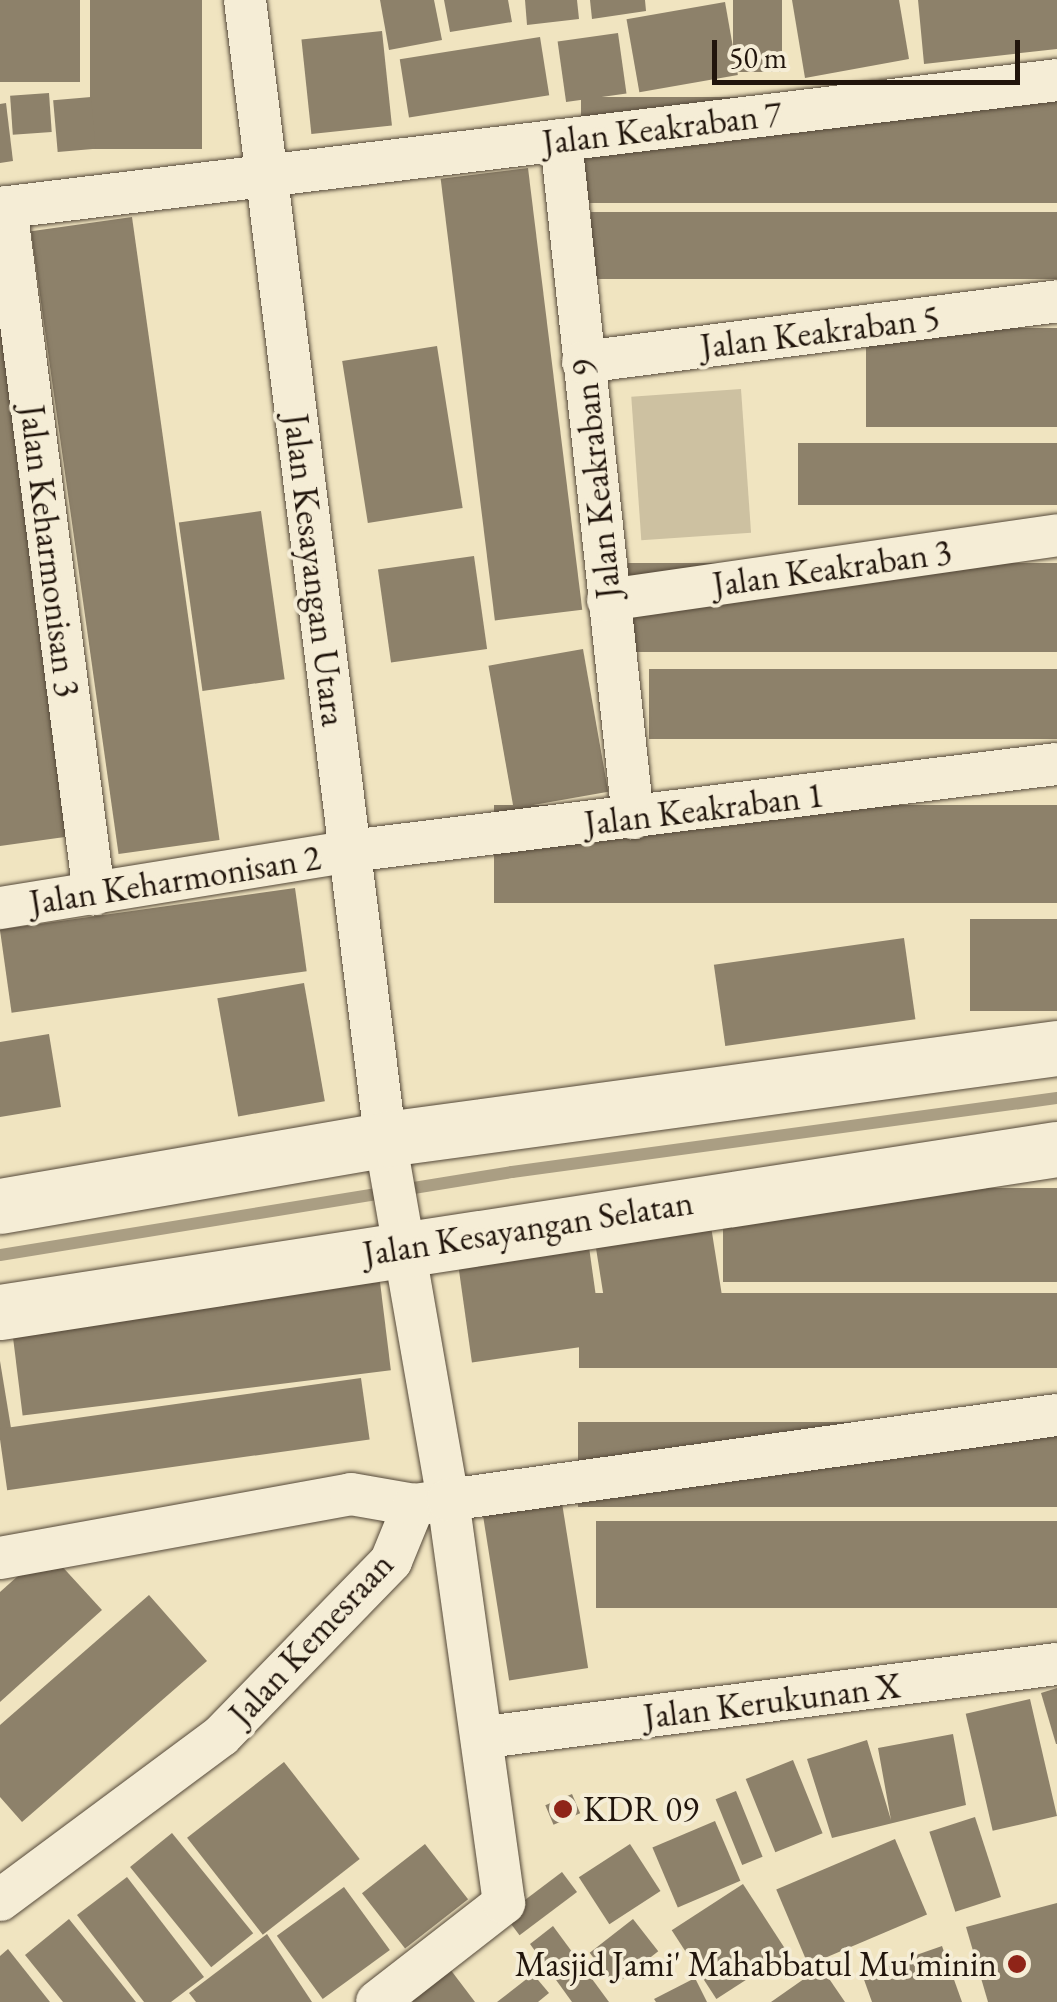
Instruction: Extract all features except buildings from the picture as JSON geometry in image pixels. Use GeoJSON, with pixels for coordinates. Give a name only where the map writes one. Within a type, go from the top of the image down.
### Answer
{"type":"FeatureCollection","features":[{"type":"Feature","properties":{"kind":"street","name":"Jalan Kesayangan Utara"},"geometry":{"type":"LineString","coordinates":[[244,0],[402,1245]]}},
{"type":"Feature","properties":{"kind":"street","name":"Jalan Keakraban 7"},"geometry":{"type":"LineString","coordinates":[[3,208],[1057,80]]}},
{"type":"Feature","properties":{"kind":"street","name":"Jalan Keakraban 9"},"geometry":{"type":"LineString","coordinates":[[561,140],[633,818]]}},
{"type":"Feature","properties":{"kind":"street","name":"Jalan Keharmonisan 3"},"geometry":{"type":"LineString","coordinates":[[3,208],[94,894]]}},
{"type":"Feature","properties":{"kind":"street","name":"Jalan Keakraban 5"},"geometry":{"type":"LineString","coordinates":[[583,362],[1057,301]]}},
{"type":"Feature","properties":{"kind":"street","name":"Jalan Keakraban 3"},"geometry":{"type":"LineString","coordinates":[[608,600],[1057,536]]}},
{"type":"Feature","properties":{"kind":"street","name":"Jalan Keakraban 1"},"geometry":{"type":"LineString","coordinates":[[350,851],[1057,764]]}},
{"type":"Feature","properties":{"kind":"street","name":"Jalan Keharmonisan 2"},"geometry":{"type":"LineString","coordinates":[[0,908],[350,851]]}},
{"type":"Feature","properties":{"kind":"street"},"geometry":{"type":"LineString","coordinates":[[0,1206],[386,1142],[1057,1048]]}},
{"type":"Feature","properties":{"kind":"street","name":"Jalan Kesayangan Selatan"},"geometry":{"type":"LineString","coordinates":[[0,1312],[402,1245],[1057,1149]]}},
{"type":"Feature","properties":{"kind":"street"},"geometry":{"type":"LineString","coordinates":[[377,2002],[504,1903],[486,1738],[431,1503],[402,1245]]}},
{"type":"Feature","properties":{"kind":"street"},"geometry":{"type":"LineString","coordinates":[[0,1558],[351,1494],[431,1503],[1057,1415]]}},
{"type":"Feature","properties":{"kind":"street","name":"Jalan Kemesraan"},"geometry":{"type":"LineString","coordinates":[[0,1900],[221,1736],[390,1561],[431,1503]]}},
{"type":"Feature","properties":{"kind":"street","name":"Jalan Kerukunan X"},"geometry":{"type":"LineString","coordinates":[[486,1738],[1057,1664]]}},
{"type":"Feature","properties":{"kind":"shaded area"},"geometry":{"type":"Polygon","coordinates":[[[741,389],[751,533],[641,540],[631,397],[741,389]]]}},
{"type":"Feature","properties":{"kind":"waterway"},"geometry":{"type":"LineString","coordinates":[[0,1255],[512,1172],[1057,1098]]}},
{"type":"Feature","properties":{"kind":"place","name":"KDR 09"},"geometry":{"type":"Point","coordinates":[563,1809]}},
{"type":"Feature","properties":{"kind":"place","name":"Masjid Jami' Mahabbatul Mu'minin"},"geometry":{"type":"Point","coordinates":[1017,1964]}}]}
